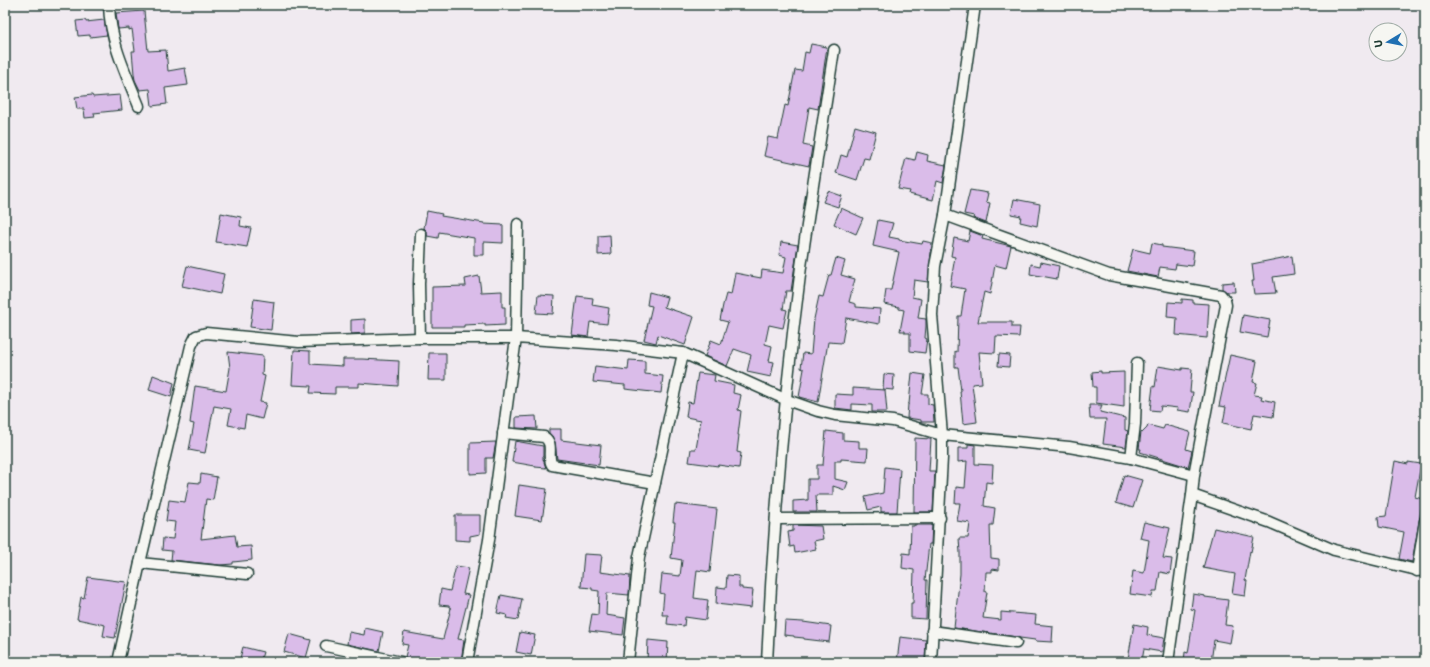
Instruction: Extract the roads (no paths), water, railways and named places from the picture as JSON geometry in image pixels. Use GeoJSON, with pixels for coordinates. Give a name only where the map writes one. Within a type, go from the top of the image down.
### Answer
{"type":"FeatureCollection","features":[{"type":"Feature","properties":{"kind":"street"},"geometry":{"type":"LineString","coordinates":[[109,5],[119,56],[139,106]]}},
{"type":"Feature","properties":{"kind":"street"},"geometry":{"type":"LineString","coordinates":[[931,662],[940,518],[942,458],[942,435],[932,315],[935,266],[945,215],[975,5]]}},
{"type":"Feature","properties":{"kind":"street"},"geometry":{"type":"LineString","coordinates":[[767,662],[770,588],[780,457],[801,267],[834,50]]}},
{"type":"Feature","properties":{"kind":"street"},"geometry":{"type":"LineString","coordinates":[[945,215],[1109,275],[1224,296],[1226,305],[1194,475],[1168,662]]}},
{"type":"Feature","properties":{"kind":"street"},"geometry":{"type":"LineString","coordinates":[[467,662],[489,540],[516,338],[518,224]]}},
{"type":"Feature","properties":{"kind":"street"},"geometry":{"type":"LineString","coordinates":[[420,338],[419,284],[422,234]]}},
{"type":"Feature","properties":{"kind":"street"},"geometry":{"type":"LineString","coordinates":[[118,662],[191,346],[196,336],[206,333],[299,342],[420,338],[516,338],[616,345],[683,353],[787,400],[818,411],[835,415],[893,421],[942,435],[1069,447],[1131,458],[1194,475]]}},
{"type":"Feature","properties":{"kind":"street"},"geometry":{"type":"LineString","coordinates":[[628,662],[639,557],[683,353]]}},
{"type":"Feature","properties":{"kind":"street"},"geometry":{"type":"LineString","coordinates":[[1131,458],[1135,424],[1137,364]]}},
{"type":"Feature","properties":{"kind":"street"},"geometry":{"type":"LineString","coordinates":[[503,433],[544,437],[550,444],[550,460],[552,465],[655,483]]}},
{"type":"Feature","properties":{"kind":"street"},"geometry":{"type":"LineString","coordinates":[[1192,495],[1269,522],[1334,550],[1421,572],[1425,521]]}},
{"type":"Feature","properties":{"kind":"street"},"geometry":{"type":"LineString","coordinates":[[776,519],[940,518]]}},
{"type":"Feature","properties":{"kind":"street"},"geometry":{"type":"LineString","coordinates":[[140,563],[247,574]]}},
{"type":"Feature","properties":{"kind":"street"},"geometry":{"type":"LineString","coordinates":[[932,631],[1016,642]]}},
{"type":"Feature","properties":{"kind":"street"},"geometry":{"type":"LineString","coordinates":[[326,646],[401,662]]}}]}
